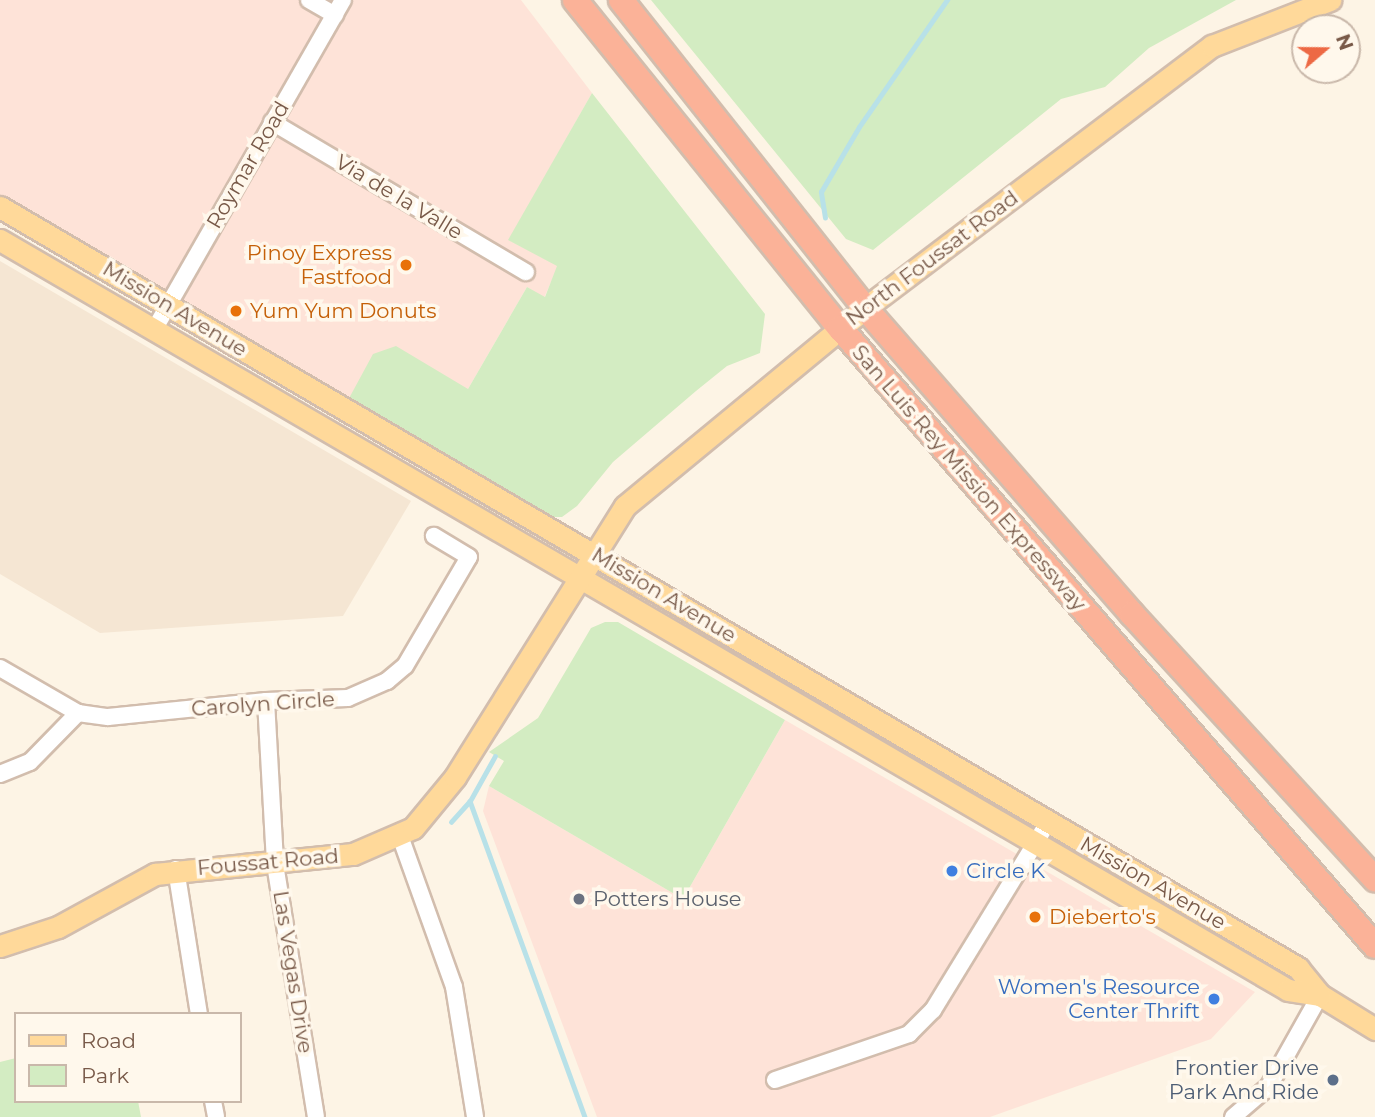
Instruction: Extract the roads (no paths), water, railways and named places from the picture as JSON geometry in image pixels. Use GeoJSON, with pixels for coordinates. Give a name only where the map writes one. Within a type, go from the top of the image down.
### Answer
{"type":"FeatureCollection","features":[{"type":"Feature","properties":{"kind":"highway","name":"San Luis Rey Mission Expressway"},"geometry":{"type":"LineString","coordinates":[[575,0],[840,328],[1375,946]]}},
{"type":"Feature","properties":{"kind":"highway","name":"San Luis Rey Mission Expressway"},"geometry":{"type":"LineString","coordinates":[[621,0],[864,308],[1132,614],[1375,878]]}},
{"type":"Feature","properties":{"kind":"main road","name":"North Foussat Road"},"geometry":{"type":"LineString","coordinates":[[582,577],[625,506],[864,308],[1212,46],[1330,0]]}},
{"type":"Feature","properties":{"kind":"main road","name":"Mission Avenue"},"geometry":{"type":"LineString","coordinates":[[3,212],[595,554],[1298,968],[1320,995],[1375,1029]]}},
{"type":"Feature","properties":{"kind":"main road","name":"Mission Avenue"},"geometry":{"type":"LineString","coordinates":[[0,240],[1288,990],[1320,995]]}},
{"type":"Feature","properties":{"kind":"main road","name":"Foussat Road"},"geometry":{"type":"LineString","coordinates":[[0,946],[58,927],[155,874],[176,869],[275,864],[353,854],[400,836],[436,805],[582,577]]}},
{"type":"Feature","properties":{"kind":"street"},"geometry":{"type":"LineString","coordinates":[[309,0],[335,15]]}},
{"type":"Feature","properties":{"kind":"street","name":"Roymar Road"},"geometry":{"type":"LineString","coordinates":[[154,330],[343,0]]}},
{"type":"Feature","properties":{"kind":"street","name":"Via de la Valle"},"geometry":{"type":"LineString","coordinates":[[272,122],[526,272]]}},
{"type":"Feature","properties":{"kind":"street","name":"Carolyn Circle"},"geometry":{"type":"LineString","coordinates":[[0,668],[78,713],[108,717],[266,701],[348,698],[387,681],[405,666],[469,557],[434,536]]}},
{"type":"Feature","properties":{"kind":"street","name":"Las Vegas Drive"},"geometry":{"type":"LineString","coordinates":[[266,701],[275,864],[316,1117]]}},
{"type":"Feature","properties":{"kind":"street"},"geometry":{"type":"LineString","coordinates":[[0,774],[30,762],[78,713]]}},
{"type":"Feature","properties":{"kind":"street"},"geometry":{"type":"LineString","coordinates":[[775,1080],[909,1034],[933,1010],[1048,822]]}},
{"type":"Feature","properties":{"kind":"street"},"geometry":{"type":"LineString","coordinates":[[400,836],[454,987],[475,1117]]}},
{"type":"Feature","properties":{"kind":"street"},"geometry":{"type":"LineString","coordinates":[[176,869],[199,1012]]}},
{"type":"Feature","properties":{"kind":"street"},"geometry":{"type":"LineString","coordinates":[[1233,1117],[1269,1086],[1320,995]]}},
{"type":"Feature","properties":{"kind":"waterway"},"geometry":{"type":"LineString","coordinates":[[825,218],[821,192],[859,127],[947,0]]}},
{"type":"Feature","properties":{"kind":"waterway"},"geometry":{"type":"LineString","coordinates":[[451,822],[470,801],[495,756]]}},
{"type":"Feature","properties":{"kind":"waterway"},"geometry":{"type":"LineString","coordinates":[[470,801],[585,1117]]}},
{"type":"Feature","properties":{"kind":"place","name":"Pinoy Express Fastfood"},"geometry":{"type":"Point","coordinates":[406,265]}},
{"type":"Feature","properties":{"kind":"place","name":"Yum Yum Donuts"},"geometry":{"type":"Point","coordinates":[236,311]}},
{"type":"Feature","properties":{"kind":"place","name":"Circle K"},"geometry":{"type":"Point","coordinates":[952,871]}},
{"type":"Feature","properties":{"kind":"place","name":"Potters House"},"geometry":{"type":"Point","coordinates":[579,899]}},
{"type":"Feature","properties":{"kind":"place","name":"Dieberto's"},"geometry":{"type":"Point","coordinates":[1035,917]}},
{"type":"Feature","properties":{"kind":"place","name":"Women's Resource Center Thrift"},"geometry":{"type":"Point","coordinates":[1214,999]}},
{"type":"Feature","properties":{"kind":"place","name":"Frontier Drive Park And Ride"},"geometry":{"type":"Point","coordinates":[1333,1080]}}]}
